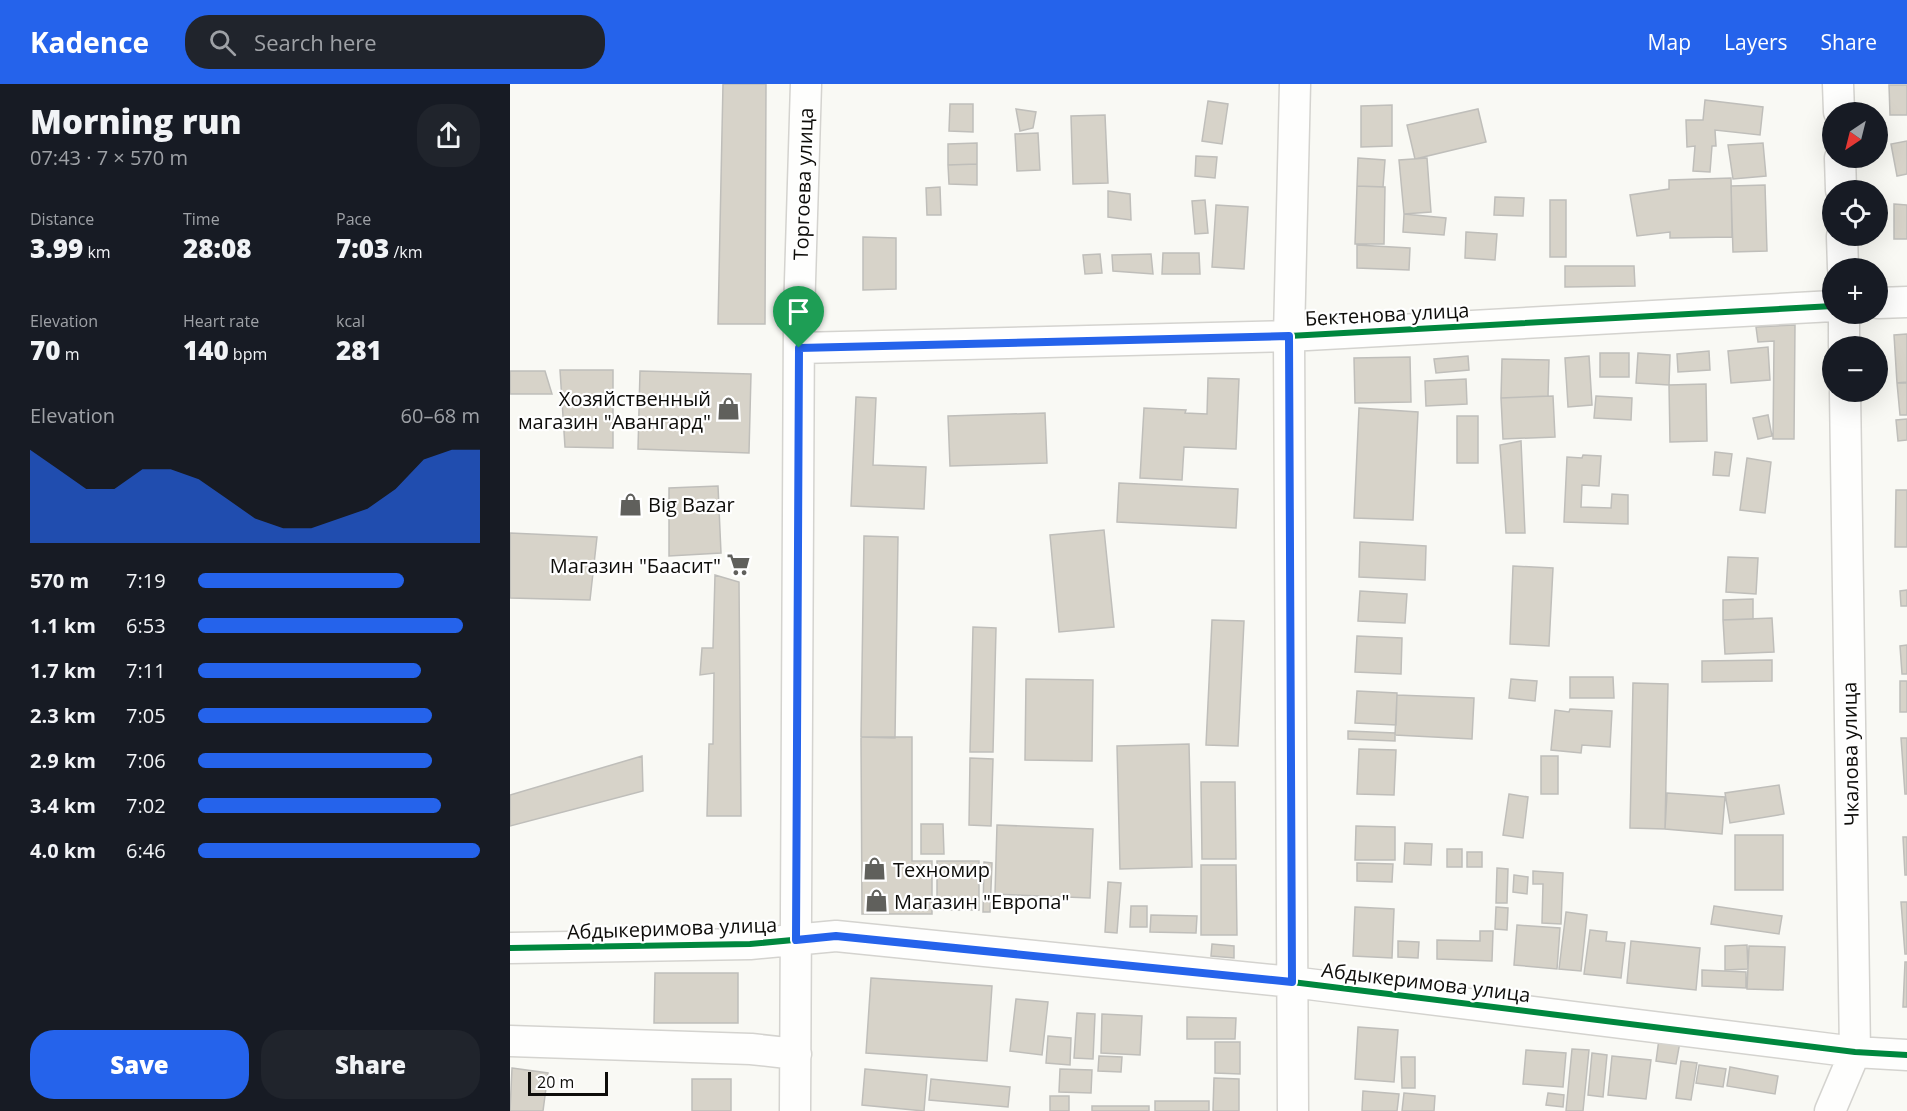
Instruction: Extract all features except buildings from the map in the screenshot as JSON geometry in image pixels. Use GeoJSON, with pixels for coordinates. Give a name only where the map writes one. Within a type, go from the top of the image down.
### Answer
{"type":"FeatureCollection","features":[{"type":"Feature","properties":{"kind":"street","name":"Торгоева улица"},"geometry":{"type":"LineString","coordinates":[[795,1111],[799,348],[806,84]]}},
{"type":"Feature","properties":{"kind":"street"},"geometry":{"type":"LineString","coordinates":[[1293,1111],[1289,336],[1295,84]]}},
{"type":"Feature","properties":{"kind":"street"},"geometry":{"type":"LineString","coordinates":[[1838,84],[1839,102]]}},
{"type":"Feature","properties":{"kind":"street"},"geometry":{"type":"LineString","coordinates":[[1888,303],[1907,302]]}},
{"type":"Feature","properties":{"kind":"street","name":"Бектенова улица"},"geometry":{"type":"LineString","coordinates":[[799,348],[1289,336],[1822,307]]}},
{"type":"Feature","properties":{"kind":"street","name":"Чкалова улица"},"geometry":{"type":"LineString","coordinates":[[1830,1111],[1855,1052],[1845,402]]}},
{"type":"Feature","properties":{"kind":"street","name":"Абдыкеримова улица"},"geometry":{"type":"LineString","coordinates":[[510,948],[750,944],[836,936],[1292,982],[1855,1052],[1907,1055]]}},
{"type":"Feature","properties":{"kind":"street"},"geometry":{"type":"LineString","coordinates":[[510,1041],[751,1049],[795,1054]]}},
{"type":"Feature","properties":{"kind":"cycle path"},"geometry":{"type":"LineString","coordinates":[[799,348],[1289,336],[1822,307]]}},
{"type":"Feature","properties":{"kind":"cycle path"},"geometry":{"type":"LineString","coordinates":[[510,948],[750,944],[836,936],[1292,982],[1855,1052],[1907,1055]]}},
{"type":"Feature","properties":{"kind":"place","name":"Хозяйственный магазин \"Авангард\""},"geometry":{"type":"Point","coordinates":[729,409]}},
{"type":"Feature","properties":{"kind":"place","name":"Big Bazar"},"geometry":{"type":"Point","coordinates":[630,504]}},
{"type":"Feature","properties":{"kind":"place","name":"Магазин \"Баасит\""},"geometry":{"type":"Point","coordinates":[739,565]}},
{"type":"Feature","properties":{"kind":"place","name":"Техномир"},"geometry":{"type":"Point","coordinates":[875,869]}},
{"type":"Feature","properties":{"kind":"place","name":"Магазин \"Европа\""},"geometry":{"type":"Point","coordinates":[876,901]}},
{"type":"Feature","properties":{"kind":"route"},"geometry":{"type":"LineString","coordinates":[[1289,336],[1292,982],[836,936],[796,940],[799,348],[1289,336]]}}]}
